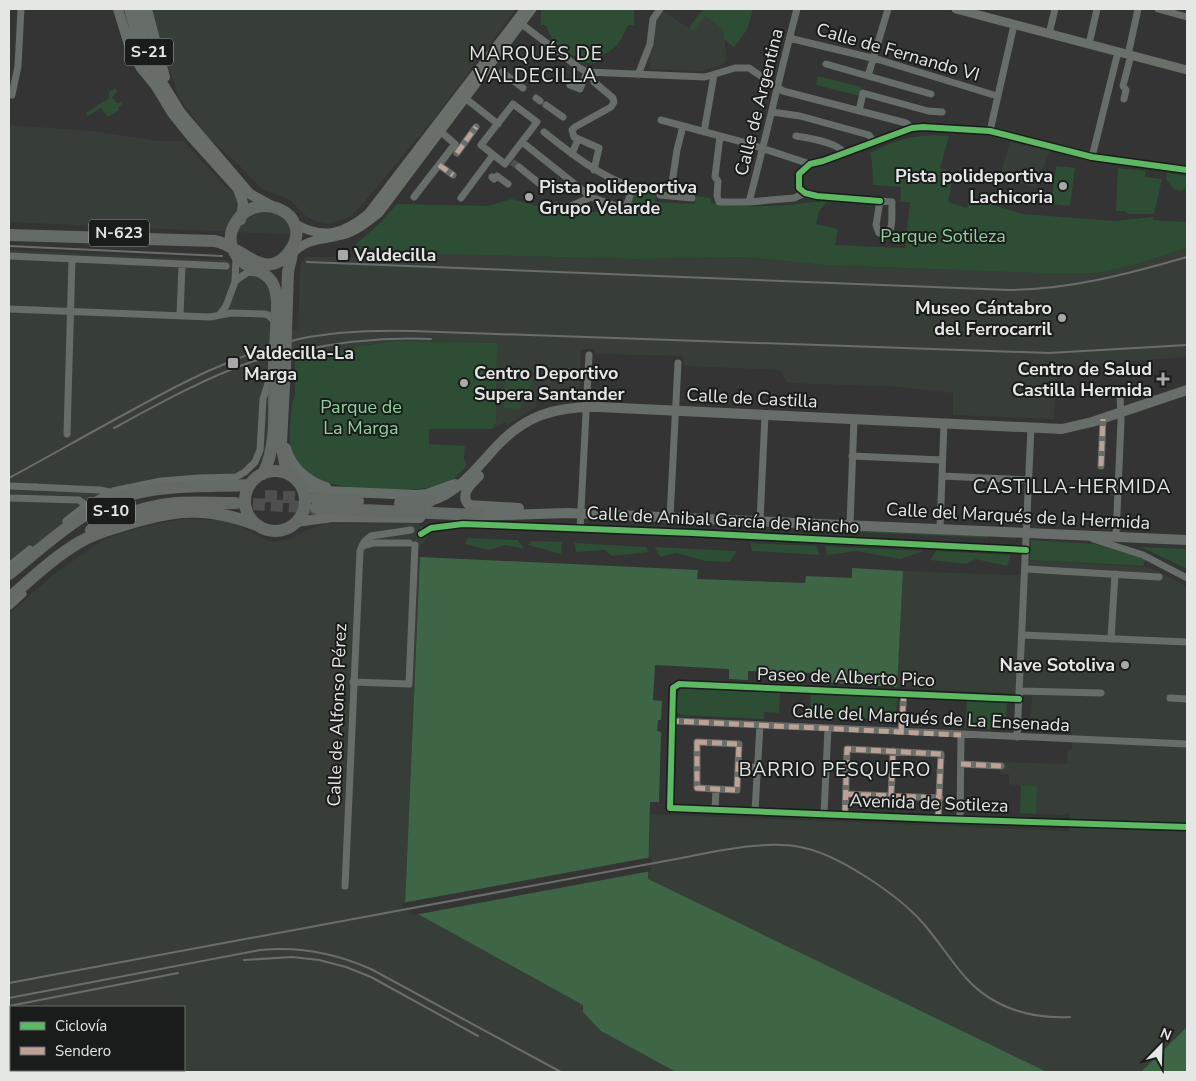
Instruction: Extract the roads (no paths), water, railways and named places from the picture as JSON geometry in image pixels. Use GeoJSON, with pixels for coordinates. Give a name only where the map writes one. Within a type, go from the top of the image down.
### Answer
{"type":"FeatureCollection","features":[{"type":"Feature","properties":{"kind":"highway","name":"S-21"},"geometry":{"type":"LineString","coordinates":[[273,204],[295,222]]}},
{"type":"Feature","properties":{"kind":"highway"},"geometry":{"type":"LineString","coordinates":[[235,225],[256,207],[273,204]]}},
{"type":"Feature","properties":{"kind":"highway"},"geometry":{"type":"LineString","coordinates":[[235,225],[262,210],[276,211],[295,222],[296,238],[288,266],[280,323]]}},
{"type":"Feature","properties":{"kind":"highway","name":"S-21"},"geometry":{"type":"LineString","coordinates":[[235,225],[230,235],[235,251]]}},
{"type":"Feature","properties":{"kind":"highway","name":"N-623"},"geometry":{"type":"LineString","coordinates":[[9,229],[208,236],[217,235],[235,225]]}},
{"type":"Feature","properties":{"kind":"highway","name":"N-623"},"geometry":{"type":"LineString","coordinates":[[9,235],[171,241],[220,245],[235,251]]}},
{"type":"Feature","properties":{"kind":"highway"},"geometry":{"type":"LineString","coordinates":[[235,251],[252,261],[264,264],[276,262],[292,254]]}},
{"type":"Feature","properties":{"kind":"highway"},"geometry":{"type":"LineString","coordinates":[[235,251],[256,268],[270,273],[277,286],[280,323],[279,367],[273,446],[263,474],[250,485],[246,494],[248,512],[252,520],[259,526]]}},
{"type":"Feature","properties":{"kind":"highway"},"geometry":{"type":"LineString","coordinates":[[256,268],[276,267],[292,254]]}},
{"type":"Feature","properties":{"kind":"highway"},"geometry":{"type":"LineString","coordinates":[[279,367],[282,452],[287,473]]}},
{"type":"Feature","properties":{"kind":"highway"},"geometry":{"type":"LineString","coordinates":[[9,598],[80,542],[114,528],[153,516],[199,512],[233,516],[275,530],[284,529],[296,522],[303,513],[305,495],[302,486],[287,473],[275,471],[263,474]]}},
{"type":"Feature","properties":{"kind":"highway"},"geometry":{"type":"LineString","coordinates":[[9,574],[31,553],[108,502],[155,489],[186,486],[250,485]]}},
{"type":"Feature","properties":{"kind":"highway"},"geometry":{"type":"LineString","coordinates":[[138,486],[155,489]]}},
{"type":"Feature","properties":{"kind":"highway","name":"S-10"},"geometry":{"type":"LineString","coordinates":[[9,580],[78,527],[113,510],[149,499],[186,495],[234,499],[176,503],[141,509],[111,519],[63,547],[9,591]]}},
{"type":"Feature","properties":{"kind":"highway"},"geometry":{"type":"LineString","coordinates":[[430,500],[413,503],[315,503],[478,515]]}},
{"type":"Feature","properties":{"kind":"highway"},"geometry":{"type":"LineString","coordinates":[[23,594],[71,554],[114,528]]}},
{"type":"Feature","properties":{"kind":"main road","name":"S-21"},"geometry":{"type":"LineString","coordinates":[[118,9],[130,48],[141,68],[155,85]]}},
{"type":"Feature","properties":{"kind":"main road","name":"S-21"},"geometry":{"type":"LineString","coordinates":[[129,9],[142,55],[155,85],[172,113],[239,191],[242,204],[235,225]]}},
{"type":"Feature","properties":{"kind":"main road","name":"S-21"},"geometry":{"type":"LineString","coordinates":[[137,9],[151,59],[162,84],[181,113],[250,194],[273,204]]}},
{"type":"Feature","properties":{"kind":"main road","name":"S-21"},"geometry":{"type":"LineString","coordinates":[[146,9],[168,85],[168,93]]}},
{"type":"Feature","properties":{"kind":"main road"},"geometry":{"type":"LineString","coordinates":[[292,254],[313,240],[357,229],[373,218],[465,98],[496,68],[525,9]]}},
{"type":"Feature","properties":{"kind":"main road"},"geometry":{"type":"LineString","coordinates":[[295,222],[317,234],[334,234],[358,222],[368,214],[377,205],[519,22],[532,9]]}},
{"type":"Feature","properties":{"kind":"main road"},"geometry":{"type":"LineString","coordinates":[[956,9],[1187,70]]}},
{"type":"Feature","properties":{"kind":"main road","name":"Calle de Castilla"},"geometry":{"type":"LineString","coordinates":[[430,500],[446,495],[466,480],[504,438],[516,429],[534,418],[566,408],[586,407],[1062,428],[1082,426],[1187,390]]}},
{"type":"Feature","properties":{"kind":"main road"},"geometry":{"type":"LineString","coordinates":[[516,429],[467,489],[466,501],[469,505],[476,506],[522,508],[565,513]]}},
{"type":"Feature","properties":{"kind":"main road"},"geometry":{"type":"LineString","coordinates":[[282,433],[289,458],[303,474],[319,485],[349,492]]}},
{"type":"Feature","properties":{"kind":"main road"},"geometry":{"type":"LineString","coordinates":[[302,486],[325,491],[427,494],[466,480]]}},
{"type":"Feature","properties":{"kind":"main road","name":"Calle del Marqués de la Hermida"},"geometry":{"type":"LineString","coordinates":[[296,522],[333,517],[423,518],[565,513],[759,521],[850,520],[940,529],[1187,540]]}},
{"type":"Feature","properties":{"kind":"street"},"geometry":{"type":"LineString","coordinates":[[12,96],[18,66],[21,9]]}},
{"type":"Feature","properties":{"kind":"street"},"geometry":{"type":"LineString","coordinates":[[638,75],[650,44],[653,19],[660,9]]}},
{"type":"Feature","properties":{"kind":"street","name":"Calle de Argentina"},"geometry":{"type":"LineString","coordinates":[[749,202],[797,9]]}},
{"type":"Feature","properties":{"kind":"street"},"geometry":{"type":"LineString","coordinates":[[868,76],[888,9]]}},
{"type":"Feature","properties":{"kind":"street"},"geometry":{"type":"LineString","coordinates":[[1049,34],[1054,9]]}},
{"type":"Feature","properties":{"kind":"street"},"geometry":{"type":"LineString","coordinates":[[1089,44],[1097,9]]}},
{"type":"Feature","properties":{"kind":"street"},"geometry":{"type":"LineString","coordinates":[[1124,99],[1126,90],[1123,86],[1138,9]]}},
{"type":"Feature","properties":{"kind":"street"},"geometry":{"type":"LineString","coordinates":[[1158,9],[1187,17]]}},
{"type":"Feature","properties":{"kind":"street"},"geometry":{"type":"LineString","coordinates":[[519,22],[578,67],[590,72],[705,77],[735,68],[749,68],[768,80],[776,88],[906,124],[912,128]]}},
{"type":"Feature","properties":{"kind":"street"},"geometry":{"type":"LineString","coordinates":[[990,131],[1014,25]]}},
{"type":"Feature","properties":{"kind":"street","name":"Calle de Fernando VI"},"geometry":{"type":"LineString","coordinates":[[789,38],[874,59],[997,96]]}},
{"type":"Feature","properties":{"kind":"street"},"geometry":{"type":"LineString","coordinates":[[1092,157],[1118,52]]}},
{"type":"Feature","properties":{"kind":"street"},"geometry":{"type":"LineString","coordinates":[[826,64],[931,94]]}},
{"type":"Feature","properties":{"kind":"street"},"geometry":{"type":"LineString","coordinates":[[496,68],[523,88]]}},
{"type":"Feature","properties":{"kind":"street"},"geometry":{"type":"LineString","coordinates":[[570,85],[580,89],[590,72]]}},
{"type":"Feature","properties":{"kind":"street"},"geometry":{"type":"LineString","coordinates":[[590,72],[594,82],[613,98],[614,104],[575,127],[572,132],[574,137],[599,148],[594,170]]}},
{"type":"Feature","properties":{"kind":"street"},"geometry":{"type":"LineString","coordinates":[[704,132],[714,75]]}},
{"type":"Feature","properties":{"kind":"street"},"geometry":{"type":"LineString","coordinates":[[859,111],[863,93],[928,111],[942,112]]}},
{"type":"Feature","properties":{"kind":"street"},"geometry":{"type":"LineString","coordinates":[[465,98],[498,124]]}},
{"type":"Feature","properties":{"kind":"street"},"geometry":{"type":"LineString","coordinates":[[541,101],[563,117]]}},
{"type":"Feature","properties":{"kind":"street"},"geometry":{"type":"LineString","coordinates":[[522,142],[591,197],[625,209],[633,188],[594,170],[539,128],[537,122],[513,104],[481,145],[505,164],[510,161],[522,142],[539,128]]}},
{"type":"Feature","properties":{"kind":"street"},"geometry":{"type":"LineString","coordinates":[[772,112],[800,116],[869,135],[874,142]]}},
{"type":"Feature","properties":{"kind":"street"},"geometry":{"type":"LineString","coordinates":[[661,120],[810,164]]}},
{"type":"Feature","properties":{"kind":"street"},"geometry":{"type":"LineString","coordinates":[[670,196],[677,150],[684,126]]}},
{"type":"Feature","properties":{"kind":"street"},"geometry":{"type":"LineString","coordinates":[[414,197],[445,156],[454,150],[476,127]]}},
{"type":"Feature","properties":{"kind":"street"},"geometry":{"type":"LineString","coordinates":[[880,201],[876,225],[879,233],[885,235],[891,228],[892,202],[880,201],[817,196],[805,193],[799,188],[798,178],[804,168],[810,164],[844,154],[912,128],[924,127],[990,131],[1092,157],[1187,170]]}},
{"type":"Feature","properties":{"kind":"street"},"geometry":{"type":"LineString","coordinates":[[440,131],[455,144],[454,150]]}},
{"type":"Feature","properties":{"kind":"street","name":"Calle de Argentina"},"geometry":{"type":"LineString","coordinates":[[720,136],[714,177],[718,181],[717,196],[719,202],[749,202],[794,198],[805,193]]}},
{"type":"Feature","properties":{"kind":"street"},"geometry":{"type":"LineString","coordinates":[[796,136],[836,146],[843,150],[844,154]]}},
{"type":"Feature","properties":{"kind":"street"},"geometry":{"type":"LineString","coordinates":[[572,154],[578,139]]}},
{"type":"Feature","properties":{"kind":"street"},"geometry":{"type":"LineString","coordinates":[[454,150],[464,158]]}},
{"type":"Feature","properties":{"kind":"street"},"geometry":{"type":"LineString","coordinates":[[461,198],[486,173],[493,155]]}},
{"type":"Feature","properties":{"kind":"street"},"geometry":{"type":"LineString","coordinates":[[438,165],[453,175]]}},
{"type":"Feature","properties":{"kind":"street"},"geometry":{"type":"LineString","coordinates":[[519,167],[540,184]]}},
{"type":"Feature","properties":{"kind":"street"},"geometry":{"type":"LineString","coordinates":[[486,173],[494,179],[496,176],[508,184]]}},
{"type":"Feature","properties":{"kind":"street"},"geometry":{"type":"LineString","coordinates":[[660,195],[692,198]]}},
{"type":"Feature","properties":{"kind":"street"},"geometry":{"type":"LineString","coordinates":[[555,206],[569,207],[591,197]]}},
{"type":"Feature","properties":{"kind":"street"},"geometry":{"type":"LineString","coordinates":[[220,314],[226,306],[236,279],[235,251]]}},
{"type":"Feature","properties":{"kind":"street"},"geometry":{"type":"LineString","coordinates":[[9,256],[226,266]]}},
{"type":"Feature","properties":{"kind":"street"},"geometry":{"type":"LineString","coordinates":[[66,434],[72,259]]}},
{"type":"Feature","properties":{"kind":"street"},"geometry":{"type":"LineString","coordinates":[[180,315],[182,265]]}},
{"type":"Feature","properties":{"kind":"street"},"geometry":{"type":"LineString","coordinates":[[236,279],[256,268]]}},
{"type":"Feature","properties":{"kind":"street"},"geometry":{"type":"LineString","coordinates":[[236,279],[249,272],[258,274],[265,279],[272,291],[273,309],[280,323]]}},
{"type":"Feature","properties":{"kind":"street"},"geometry":{"type":"LineString","coordinates":[[9,309],[210,317],[220,314],[264,314],[280,323]]}},
{"type":"Feature","properties":{"kind":"street"},"geometry":{"type":"LineString","coordinates":[[580,528],[589,355]]}},
{"type":"Feature","properties":{"kind":"street"},"geometry":{"type":"LineString","coordinates":[[670,517],[678,362]]}},
{"type":"Feature","properties":{"kind":"street"},"geometry":{"type":"LineString","coordinates":[[9,566],[31,553],[86,505],[110,492],[161,481],[236,477],[245,472],[255,462],[260,450],[263,399],[279,367]]}},
{"type":"Feature","properties":{"kind":"street"},"geometry":{"type":"LineString","coordinates":[[1116,537],[1121,421],[1120,394]]}},
{"type":"Feature","properties":{"kind":"street"},"geometry":{"type":"LineString","coordinates":[[757,536],[766,415]]}},
{"type":"Feature","properties":{"kind":"street"},"geometry":{"type":"LineString","coordinates":[[850,520],[854,419]]}},
{"type":"Feature","properties":{"kind":"street"},"geometry":{"type":"LineString","coordinates":[[1101,466],[1104,419]]}},
{"type":"Feature","properties":{"kind":"street"},"geometry":{"type":"LineString","coordinates":[[940,529],[944,424]]}},
{"type":"Feature","properties":{"kind":"street"},"geometry":{"type":"LineString","coordinates":[[1017,737],[1032,427]]}},
{"type":"Feature","properties":{"kind":"street"},"geometry":{"type":"LineString","coordinates":[[852,456],[942,460]]}},
{"type":"Feature","properties":{"kind":"street"},"geometry":{"type":"LineString","coordinates":[[942,476],[1029,480]]}},
{"type":"Feature","properties":{"kind":"street"},"geometry":{"type":"LineString","coordinates":[[9,486],[110,492]]}},
{"type":"Feature","properties":{"kind":"street"},"geometry":{"type":"LineString","coordinates":[[9,498],[79,500],[86,505]]}},
{"type":"Feature","properties":{"kind":"street","name":"Calle de Anibal García de Riancho"},"geometry":{"type":"LineString","coordinates":[[422,534],[431,528],[463,524],[757,536],[1026,550]]}},
{"type":"Feature","properties":{"kind":"street"},"geometry":{"type":"LineString","coordinates":[[362,546],[367,538],[371,536],[411,530]]}},
{"type":"Feature","properties":{"kind":"street"},"geometry":{"type":"LineString","coordinates":[[1078,535],[1143,555],[1187,578]]}},
{"type":"Feature","properties":{"kind":"street"},"geometry":{"type":"LineString","coordinates":[[353,682],[408,684],[412,544],[374,543],[362,546]]}},
{"type":"Feature","properties":{"kind":"street","name":"Calle de Alfonso Pérez"},"geometry":{"type":"LineString","coordinates":[[345,886],[359,558],[362,546]]}},
{"type":"Feature","properties":{"kind":"street"},"geometry":{"type":"LineString","coordinates":[[1026,569],[1159,577]]}},
{"type":"Feature","properties":{"kind":"street"},"geometry":{"type":"LineString","coordinates":[[1111,639],[1115,574]]}},
{"type":"Feature","properties":{"kind":"street"},"geometry":{"type":"LineString","coordinates":[[9,606],[23,594]]}},
{"type":"Feature","properties":{"kind":"street"},"geometry":{"type":"LineString","coordinates":[[1022,635],[1187,642]]}},
{"type":"Feature","properties":{"kind":"street","name":"Paseo de Alberto Pico"},"geometry":{"type":"LineString","coordinates":[[672,721],[674,688],[679,684],[1019,699]]}},
{"type":"Feature","properties":{"kind":"street"},"geometry":{"type":"LineString","coordinates":[[1020,691],[1102,693]]}},
{"type":"Feature","properties":{"kind":"street"},"geometry":{"type":"LineString","coordinates":[[902,731],[904,694]]}},
{"type":"Feature","properties":{"kind":"street"},"geometry":{"type":"LineString","coordinates":[[1170,698],[1187,699]]}},
{"type":"Feature","properties":{"kind":"street","name":"Calle del Marqués de La Ensenada"},"geometry":{"type":"LineString","coordinates":[[672,721],[1187,744]]}},
{"type":"Feature","properties":{"kind":"street","name":"Avenida de Sotileza"},"geometry":{"type":"LineString","coordinates":[[672,721],[670,808],[1187,827]]}},
{"type":"Feature","properties":{"kind":"street"},"geometry":{"type":"LineString","coordinates":[[755,811],[760,725]]}},
{"type":"Feature","properties":{"kind":"street"},"geometry":{"type":"LineString","coordinates":[[824,814],[828,728]]}},
{"type":"Feature","properties":{"kind":"street"},"geometry":{"type":"LineString","coordinates":[[960,820],[961,735]]}},
{"type":"Feature","properties":{"kind":"street"},"geometry":{"type":"LineString","coordinates":[[698,742],[739,744],[739,767],[737,790],[697,788],[698,742]]}},
{"type":"Feature","properties":{"kind":"street"},"geometry":{"type":"LineString","coordinates":[[845,815],[847,749],[941,754],[938,819]]}},
{"type":"Feature","properties":{"kind":"street"},"geometry":{"type":"LineString","coordinates":[[891,796],[893,752]]}},
{"type":"Feature","properties":{"kind":"street"},"geometry":{"type":"LineString","coordinates":[[960,764],[1001,766]]}},
{"type":"Feature","properties":{"kind":"street"},"geometry":{"type":"LineString","coordinates":[[739,767],[757,767]]}},
{"type":"Feature","properties":{"kind":"street"},"geometry":{"type":"LineString","coordinates":[[715,810],[716,789]]}},
{"type":"Feature","properties":{"kind":"street"},"geometry":{"type":"LineString","coordinates":[[846,794],[940,798]]}},
{"type":"Feature","properties":{"kind":"tunnel"},"geometry":{"type":"LineString","coordinates":[[512,162],[519,167]]}},
{"type":"Feature","properties":{"kind":"tunnel"},"geometry":{"type":"LineString","coordinates":[[265,496],[315,498]]}},
{"type":"Feature","properties":{"kind":"tunnel"},"geometry":{"type":"LineString","coordinates":[[235,503],[316,508]]}},
{"type":"Feature","properties":{"kind":"railway"},"geometry":{"type":"LineString","coordinates":[[9,246],[222,256]]}},
{"type":"Feature","properties":{"kind":"railway"},"geometry":{"type":"LineString","coordinates":[[307,262],[1009,290],[1077,284],[1121,275],[1187,257]]}},
{"type":"Feature","properties":{"kind":"railway"},"geometry":{"type":"LineString","coordinates":[[9,478],[146,402],[209,370],[276,345],[327,334],[369,331],[412,331],[1049,353],[1187,345]]}},
{"type":"Feature","properties":{"kind":"railway"},"geometry":{"type":"LineString","coordinates":[[114,428],[198,384],[257,360],[348,342],[381,339],[431,339]]}},
{"type":"Feature","properties":{"kind":"railway"},"geometry":{"type":"LineString","coordinates":[[9,983],[712,852],[749,846],[784,845],[800,847],[831,857],[865,876],[897,899],[922,922],[966,978],[988,997],[1014,1010],[1041,1016],[1070,1017]]}},
{"type":"Feature","properties":{"kind":"railway"},"geometry":{"type":"LineString","coordinates":[[9,998],[260,950],[303,950],[330,955],[371,969],[561,1072]]}},
{"type":"Feature","properties":{"kind":"railway"},"geometry":{"type":"LineString","coordinates":[[244,960],[292,957],[319,960],[346,967],[371,977],[478,1036]]}},
{"type":"Feature","properties":{"kind":"railway"},"geometry":{"type":"LineString","coordinates":[[9,1006],[178,973]]}},
{"type":"Feature","properties":{"kind":"place","name":"Pista polideportiva Lachicoria"},"geometry":{"type":"Point","coordinates":[1063,186]}},
{"type":"Feature","properties":{"kind":"place","name":"Pista polideportiva Grupo Velarde"},"geometry":{"type":"Point","coordinates":[529,197]}},
{"type":"Feature","properties":{"kind":"place","name":"Valdecilla"},"geometry":{"type":"Point","coordinates":[343,255]}},
{"type":"Feature","properties":{"kind":"place","name":"Museo Cántabro del Ferrocarril"},"geometry":{"type":"Point","coordinates":[1062,318]}},
{"type":"Feature","properties":{"kind":"place","name":"Valdecilla-La Marga"},"geometry":{"type":"Point","coordinates":[233,363]}},
{"type":"Feature","properties":{"kind":"place","name":"Centro de Salud Castilla Hermida"},"geometry":{"type":"Point","coordinates":[1163,379]}},
{"type":"Feature","properties":{"kind":"place","name":"Centro Deportivo Supera Santander"},"geometry":{"type":"Point","coordinates":[464,383]}},
{"type":"Feature","properties":{"kind":"place","name":"Nave Sotoliva"},"geometry":{"type":"Point","coordinates":[1125,665]}},
{"type":"Feature","properties":{"kind":"district","name":"MARQUÉS DE VALDECILLA"},"geometry":{"type":"Point","coordinates":[536,65]}},
{"type":"Feature","properties":{"kind":"district","name":"CASTILLA-HERMIDA"},"geometry":{"type":"Point","coordinates":[1072,487]}},
{"type":"Feature","properties":{"kind":"district","name":"BARRIO PESQUERO"},"geometry":{"type":"Point","coordinates":[835,770]}},
{"type":"Feature","properties":{"kind":"park label","name":"Parque Sotileza"},"geometry":{"type":"Point","coordinates":[943,236]}},
{"type":"Feature","properties":{"kind":"park label","name":"Parque de La Marga"},"geometry":{"type":"Point","coordinates":[361,417]}}]}
